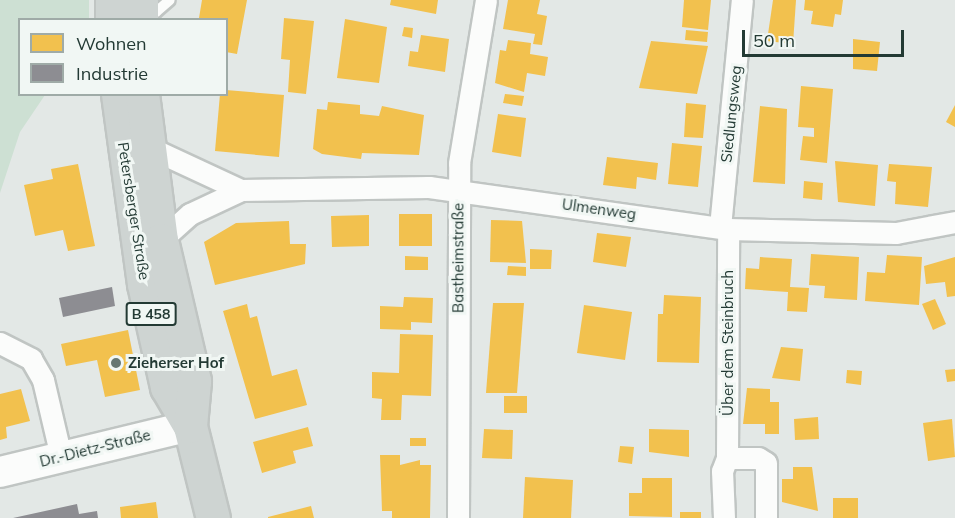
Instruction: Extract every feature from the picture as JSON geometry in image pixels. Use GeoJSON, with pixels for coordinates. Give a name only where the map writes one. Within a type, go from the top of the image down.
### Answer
{"type":"FeatureCollection","features":[{"type":"Feature","properties":{"kind":"main road","name":"Petersberger Straße"},"geometry":{"type":"LineString","coordinates":[[118,96],[130,196],[159,353],[167,387],[190,426],[213,518]]}},
{"type":"Feature","properties":{"kind":"main road","name":"Petersberger Straße"},"geometry":{"type":"LineString","coordinates":[[142,96],[146,146],[161,240],[194,381],[190,426]]}},
{"type":"Feature","properties":{"kind":"main road","name":"Dr.-Dietz-Straße"},"geometry":{"type":"LineString","coordinates":[[0,472],[145,435],[190,426]]}},
{"type":"Feature","properties":{"kind":"street","name":"Bastheimstraße"},"geometry":{"type":"LineString","coordinates":[[458,518],[458,189],[486,0]]}},
{"type":"Feature","properties":{"kind":"street","name":"Siedlungsweg"},"geometry":{"type":"LineString","coordinates":[[724,228],[742,0]]}},
{"type":"Feature","properties":{"kind":"street","name":"Ulmenweg"},"geometry":{"type":"LineString","coordinates":[[146,146],[241,190]]}},
{"type":"Feature","properties":{"kind":"street","name":"Ulmenweg"},"geometry":{"type":"LineString","coordinates":[[161,240],[190,214],[241,190],[458,189],[724,228],[916,232],[955,222]]}},
{"type":"Feature","properties":{"kind":"street","name":"Über dem Steinbruch"},"geometry":{"type":"LineString","coordinates":[[724,228],[727,458],[722,471],[724,518]]}},
{"type":"Feature","properties":{"kind":"street"},"geometry":{"type":"LineString","coordinates":[[0,343],[32,359],[43,380],[61,457]]}},
{"type":"Feature","properties":{"kind":"street"},"geometry":{"type":"LineString","coordinates":[[727,458],[766,464],[766,518]]}},
{"type":"Feature","properties":{"kind":"green space"},"geometry":{"type":"Polygon","coordinates":[[[0,0],[89,0],[89,18],[18,18],[18,96],[44,96],[20,132],[0,193],[0,0]]]}},
{"type":"Feature","properties":{"kind":"building: Wohnen"},"geometry":{"type":"Polygon","coordinates":[[[202,0],[247,0],[237,54],[228,52],[228,18],[199,18],[202,0]]]}},
{"type":"Feature","properties":{"kind":"building: Wohnen"},"geometry":{"type":"Polygon","coordinates":[[[391,0],[438,0],[436,14],[390,5],[391,0]]]}},
{"type":"Feature","properties":{"kind":"building: Wohnen"},"geometry":{"type":"Polygon","coordinates":[[[508,0],[540,0],[537,14],[547,16],[542,45],[533,44],[535,34],[503,29],[508,0]]]}},
{"type":"Feature","properties":{"kind":"building: Wohnen"},"geometry":{"type":"Polygon","coordinates":[[[684,0],[711,0],[708,30],[682,27],[684,0]]]}},
{"type":"Feature","properties":{"kind":"building: Wohnen"},"geometry":{"type":"Polygon","coordinates":[[[773,0],[796,0],[793,44],[767,41],[773,0]]]}},
{"type":"Feature","properties":{"kind":"building: Wohnen"},"geometry":{"type":"Polygon","coordinates":[[[805,0],[843,0],[841,15],[835,14],[833,27],[811,24],[813,11],[804,10],[805,0]]]}},
{"type":"Feature","properties":{"kind":"building: Wohnen"},"geometry":{"type":"Polygon","coordinates":[[[284,18],[314,21],[306,94],[288,92],[290,60],[281,59],[284,18]]]}},
{"type":"Feature","properties":{"kind":"building: Wohnen"},"geometry":{"type":"Polygon","coordinates":[[[345,19],[387,27],[379,83],[337,78],[345,19]]]}},
{"type":"Feature","properties":{"kind":"building: Wohnen"},"geometry":{"type":"Polygon","coordinates":[[[404,27],[413,28],[412,38],[402,36],[404,27]]]}},
{"type":"Feature","properties":{"kind":"building: Wohnen"},"geometry":{"type":"Polygon","coordinates":[[[686,30],[708,32],[707,42],[685,40],[686,30]]]}},
{"type":"Feature","properties":{"kind":"building: Wohnen"},"geometry":{"type":"Polygon","coordinates":[[[421,35],[449,39],[445,72],[408,66],[410,51],[418,52],[421,35]]]}},
{"type":"Feature","properties":{"kind":"building: Wohnen"},"geometry":{"type":"Polygon","coordinates":[[[853,39],[880,42],[877,71],[853,69],[853,39]]]}},
{"type":"Feature","properties":{"kind":"building: Wohnen"},"geometry":{"type":"Polygon","coordinates":[[[508,40],[531,43],[530,54],[548,57],[545,76],[527,73],[524,92],[495,83],[500,50],[506,51],[508,40]]]}},
{"type":"Feature","properties":{"kind":"building: Wohnen"},"geometry":{"type":"Polygon","coordinates":[[[651,41],[708,46],[697,94],[639,88],[651,41]]]}},
{"type":"Feature","properties":{"kind":"building: Wohnen"},"geometry":{"type":"Polygon","coordinates":[[[801,86],[833,89],[827,163],[800,160],[803,136],[814,137],[814,128],[798,127],[801,86]]]}},
{"type":"Feature","properties":{"kind":"building: Wohnen"},"geometry":{"type":"Polygon","coordinates":[[[228,90],[284,95],[279,157],[215,151],[220,96],[228,96],[228,90]]]}},
{"type":"Feature","properties":{"kind":"building: Wohnen"},"geometry":{"type":"Polygon","coordinates":[[[505,94],[524,96],[522,106],[503,103],[505,94]]]}},
{"type":"Feature","properties":{"kind":"building: Wohnen"},"geometry":{"type":"Polygon","coordinates":[[[328,102],[360,105],[360,114],[379,116],[382,106],[424,115],[419,155],[362,153],[361,159],[322,154],[313,149],[317,109],[327,110],[328,102]]]}},
{"type":"Feature","properties":{"kind":"building: Wohnen"},"geometry":{"type":"Polygon","coordinates":[[[686,103],[706,105],[703,138],[684,137],[686,103]]]}},
{"type":"Feature","properties":{"kind":"building: Wohnen"},"geometry":{"type":"Polygon","coordinates":[[[955,105],[955,127],[946,122],[955,105]]]}},
{"type":"Feature","properties":{"kind":"building: Wohnen"},"geometry":{"type":"Polygon","coordinates":[[[760,106],[787,109],[785,184],[753,182],[760,106]]]}},
{"type":"Feature","properties":{"kind":"building: Wohnen"},"geometry":{"type":"Polygon","coordinates":[[[498,114],[526,118],[521,157],[492,152],[498,114]]]}},
{"type":"Feature","properties":{"kind":"building: Wohnen"},"geometry":{"type":"Polygon","coordinates":[[[672,143],[702,146],[698,187],[668,184],[672,143]]]}},
{"type":"Feature","properties":{"kind":"building: Wohnen"},"geometry":{"type":"Polygon","coordinates":[[[607,157],[658,163],[656,180],[637,177],[636,189],[603,185],[607,157]]]}},
{"type":"Feature","properties":{"kind":"building: Wohnen"},"geometry":{"type":"Polygon","coordinates":[[[835,161],[878,165],[875,206],[838,202],[835,161]]]}},
{"type":"Feature","properties":{"kind":"building: Wohnen"},"geometry":{"type":"Polygon","coordinates":[[[78,164],[95,246],[68,251],[63,230],[35,236],[24,185],[53,179],[51,169],[78,164]]]}},
{"type":"Feature","properties":{"kind":"building: Wohnen"},"geometry":{"type":"Polygon","coordinates":[[[889,164],[932,167],[928,207],[895,204],[896,182],[887,181],[889,164]]]}},
{"type":"Feature","properties":{"kind":"building: Wohnen"},"geometry":{"type":"Polygon","coordinates":[[[804,181],[823,183],[822,200],[803,198],[804,181]]]}},
{"type":"Feature","properties":{"kind":"building: Wohnen"},"geometry":{"type":"Polygon","coordinates":[[[399,214],[432,214],[432,246],[399,246],[399,214]]]}},
{"type":"Feature","properties":{"kind":"building: Wohnen"},"geometry":{"type":"Polygon","coordinates":[[[369,215],[369,246],[332,247],[331,216],[369,215]]]}},
{"type":"Feature","properties":{"kind":"building: Wohnen"},"geometry":{"type":"Polygon","coordinates":[[[491,220],[522,221],[526,263],[490,262],[491,220]]]}},
{"type":"Feature","properties":{"kind":"building: Wohnen"},"geometry":{"type":"Polygon","coordinates":[[[289,221],[290,244],[306,244],[305,264],[215,285],[204,242],[236,223],[289,221]]]}},
{"type":"Feature","properties":{"kind":"building: Wohnen"},"geometry":{"type":"Polygon","coordinates":[[[597,233],[631,237],[626,267],[593,262],[597,233]]]}},
{"type":"Feature","properties":{"kind":"building: Wohnen"},"geometry":{"type":"Polygon","coordinates":[[[530,249],[552,250],[551,269],[530,269],[530,249]]]}},
{"type":"Feature","properties":{"kind":"building: Wohnen"},"geometry":{"type":"Polygon","coordinates":[[[811,254],[859,257],[857,300],[824,298],[825,286],[809,285],[811,254]]]}},
{"type":"Feature","properties":{"kind":"building: Wohnen"},"geometry":{"type":"Polygon","coordinates":[[[887,255],[922,257],[919,305],[865,301],[867,272],[885,273],[887,255]]]}},
{"type":"Feature","properties":{"kind":"building: Wohnen"},"geometry":{"type":"Polygon","coordinates":[[[405,256],[428,257],[428,270],[405,270],[405,256]]]}},
{"type":"Feature","properties":{"kind":"building: Wohnen"},"geometry":{"type":"Polygon","coordinates":[[[760,257],[792,259],[790,287],[809,288],[807,312],[787,311],[788,292],[745,289],[746,268],[759,269],[760,257]]]}},
{"type":"Feature","properties":{"kind":"building: Wohnen"},"geometry":{"type":"Polygon","coordinates":[[[955,257],[955,296],[947,297],[945,282],[926,284],[924,266],[955,257]]]}},
{"type":"Feature","properties":{"kind":"building: Wohnen"},"geometry":{"type":"Polygon","coordinates":[[[508,266],[526,267],[526,276],[507,275],[508,266]]]}},
{"type":"Feature","properties":{"kind":"building: Wohnen"},"geometry":{"type":"Polygon","coordinates":[[[664,295],[701,297],[699,363],[657,362],[658,314],[663,314],[664,295]]]}},
{"type":"Feature","properties":{"kind":"building: Wohnen"},"geometry":{"type":"Polygon","coordinates":[[[404,297],[433,298],[432,323],[411,322],[411,330],[380,329],[380,306],[403,307],[404,297]]]}},
{"type":"Feature","properties":{"kind":"building: Wohnen"},"geometry":{"type":"Polygon","coordinates":[[[935,299],[946,324],[933,330],[922,304],[935,299]]]}},
{"type":"Feature","properties":{"kind":"building: Wohnen"},"geometry":{"type":"Polygon","coordinates":[[[493,303],[524,303],[517,393],[486,393],[493,303]]]}},
{"type":"Feature","properties":{"kind":"building: Wohnen"},"geometry":{"type":"Polygon","coordinates":[[[247,304],[250,318],[257,316],[272,376],[297,369],[307,405],[255,419],[223,311],[247,304]]]}},
{"type":"Feature","properties":{"kind":"building: Wohnen"},"geometry":{"type":"Polygon","coordinates":[[[584,305],[632,312],[625,360],[577,353],[584,305]]]}},
{"type":"Feature","properties":{"kind":"building: Wohnen","name":"Zieherser Hof"},"geometry":{"type":"Polygon","coordinates":[[[128,330],[140,390],[105,397],[97,360],[66,366],[61,344],[128,330]]]}},
{"type":"Feature","properties":{"kind":"building: Wohnen"},"geometry":{"type":"Polygon","coordinates":[[[400,334],[433,335],[431,396],[402,395],[401,420],[381,420],[382,399],[372,398],[372,372],[399,373],[400,334]]]}},
{"type":"Feature","properties":{"kind":"building: Wohnen"},"geometry":{"type":"Polygon","coordinates":[[[781,347],[803,349],[800,381],[772,378],[781,347]]]}},
{"type":"Feature","properties":{"kind":"building: Wohnen"},"geometry":{"type":"Polygon","coordinates":[[[955,369],[955,381],[947,382],[945,370],[955,369]]]}},
{"type":"Feature","properties":{"kind":"building: Wohnen"},"geometry":{"type":"Polygon","coordinates":[[[847,370],[862,371],[861,385],[846,383],[847,370]]]}},
{"type":"Feature","properties":{"kind":"building: Wohnen"},"geometry":{"type":"Polygon","coordinates":[[[747,388],[770,389],[770,402],[779,402],[779,434],[765,434],[765,424],[743,424],[747,388]]]}},
{"type":"Feature","properties":{"kind":"building: Wohnen"},"geometry":{"type":"Polygon","coordinates":[[[21,389],[30,421],[6,427],[7,438],[0,440],[0,394],[21,389]]]}},
{"type":"Feature","properties":{"kind":"building: Wohnen"},"geometry":{"type":"Polygon","coordinates":[[[504,396],[527,396],[527,413],[504,413],[504,396]]]}},
{"type":"Feature","properties":{"kind":"building: Wohnen"},"geometry":{"type":"Polygon","coordinates":[[[818,417],[819,439],[795,440],[794,419],[818,417]]]}},
{"type":"Feature","properties":{"kind":"building: Wohnen"},"geometry":{"type":"Polygon","coordinates":[[[952,419],[955,457],[928,461],[923,423],[952,419]]]}},
{"type":"Feature","properties":{"kind":"building: Wohnen"},"geometry":{"type":"Polygon","coordinates":[[[308,427],[313,446],[293,451],[296,463],[262,473],[253,442],[308,427]]]}},
{"type":"Feature","properties":{"kind":"building: Wohnen"},"geometry":{"type":"Polygon","coordinates":[[[484,429],[513,430],[512,459],[482,458],[484,429]]]}},
{"type":"Feature","properties":{"kind":"building: Wohnen"},"geometry":{"type":"Polygon","coordinates":[[[649,429],[689,430],[689,457],[649,452],[649,429]]]}},
{"type":"Feature","properties":{"kind":"building: Wohnen"},"geometry":{"type":"Polygon","coordinates":[[[410,438],[426,438],[426,446],[410,446],[410,438]]]}},
{"type":"Feature","properties":{"kind":"building: Wohnen"},"geometry":{"type":"Polygon","coordinates":[[[620,446],[634,447],[632,464],[618,462],[620,446]]]}},
{"type":"Feature","properties":{"kind":"building: Wohnen"},"geometry":{"type":"Polygon","coordinates":[[[380,455],[400,455],[400,465],[420,460],[420,465],[431,465],[430,518],[392,518],[392,511],[382,511],[380,455]]]}},
{"type":"Feature","properties":{"kind":"building: Wohnen"},"geometry":{"type":"Polygon","coordinates":[[[793,467],[812,467],[818,511],[782,502],[782,479],[793,479],[793,467]]]}},
{"type":"Feature","properties":{"kind":"building: Wohnen"},"geometry":{"type":"Polygon","coordinates":[[[525,477],[573,480],[571,518],[523,518],[525,477]]]}},
{"type":"Feature","properties":{"kind":"building: Wohnen"},"geometry":{"type":"Polygon","coordinates":[[[642,478],[672,478],[672,517],[629,516],[629,493],[642,493],[642,478]]]}},
{"type":"Feature","properties":{"kind":"building: Wohnen"},"geometry":{"type":"Polygon","coordinates":[[[833,498],[858,498],[858,518],[833,518],[833,498]]]}},
{"type":"Feature","properties":{"kind":"building: Wohnen"},"geometry":{"type":"Polygon","coordinates":[[[156,502],[158,518],[121,518],[120,507],[156,502]]]}},
{"type":"Feature","properties":{"kind":"building: Wohnen"},"geometry":{"type":"Polygon","coordinates":[[[311,506],[314,518],[268,518],[268,517],[311,506]]]}},
{"type":"Feature","properties":{"kind":"building: Wohnen"},"geometry":{"type":"Polygon","coordinates":[[[680,512],[701,512],[701,518],[680,518],[680,512]]]}},
{"type":"Feature","properties":{"kind":"building: Industrie"},"geometry":{"type":"Polygon","coordinates":[[[112,287],[115,306],[63,317],[59,298],[112,287]]]}},
{"type":"Feature","properties":{"kind":"building: Industrie"},"geometry":{"type":"Polygon","coordinates":[[[77,504],[79,514],[97,511],[98,518],[13,518],[77,504]]]}},
{"type":"Feature","properties":{"kind":"place","name":"Zieherser Hof"},"geometry":{"type":"Point","coordinates":[116,363]}}]}
